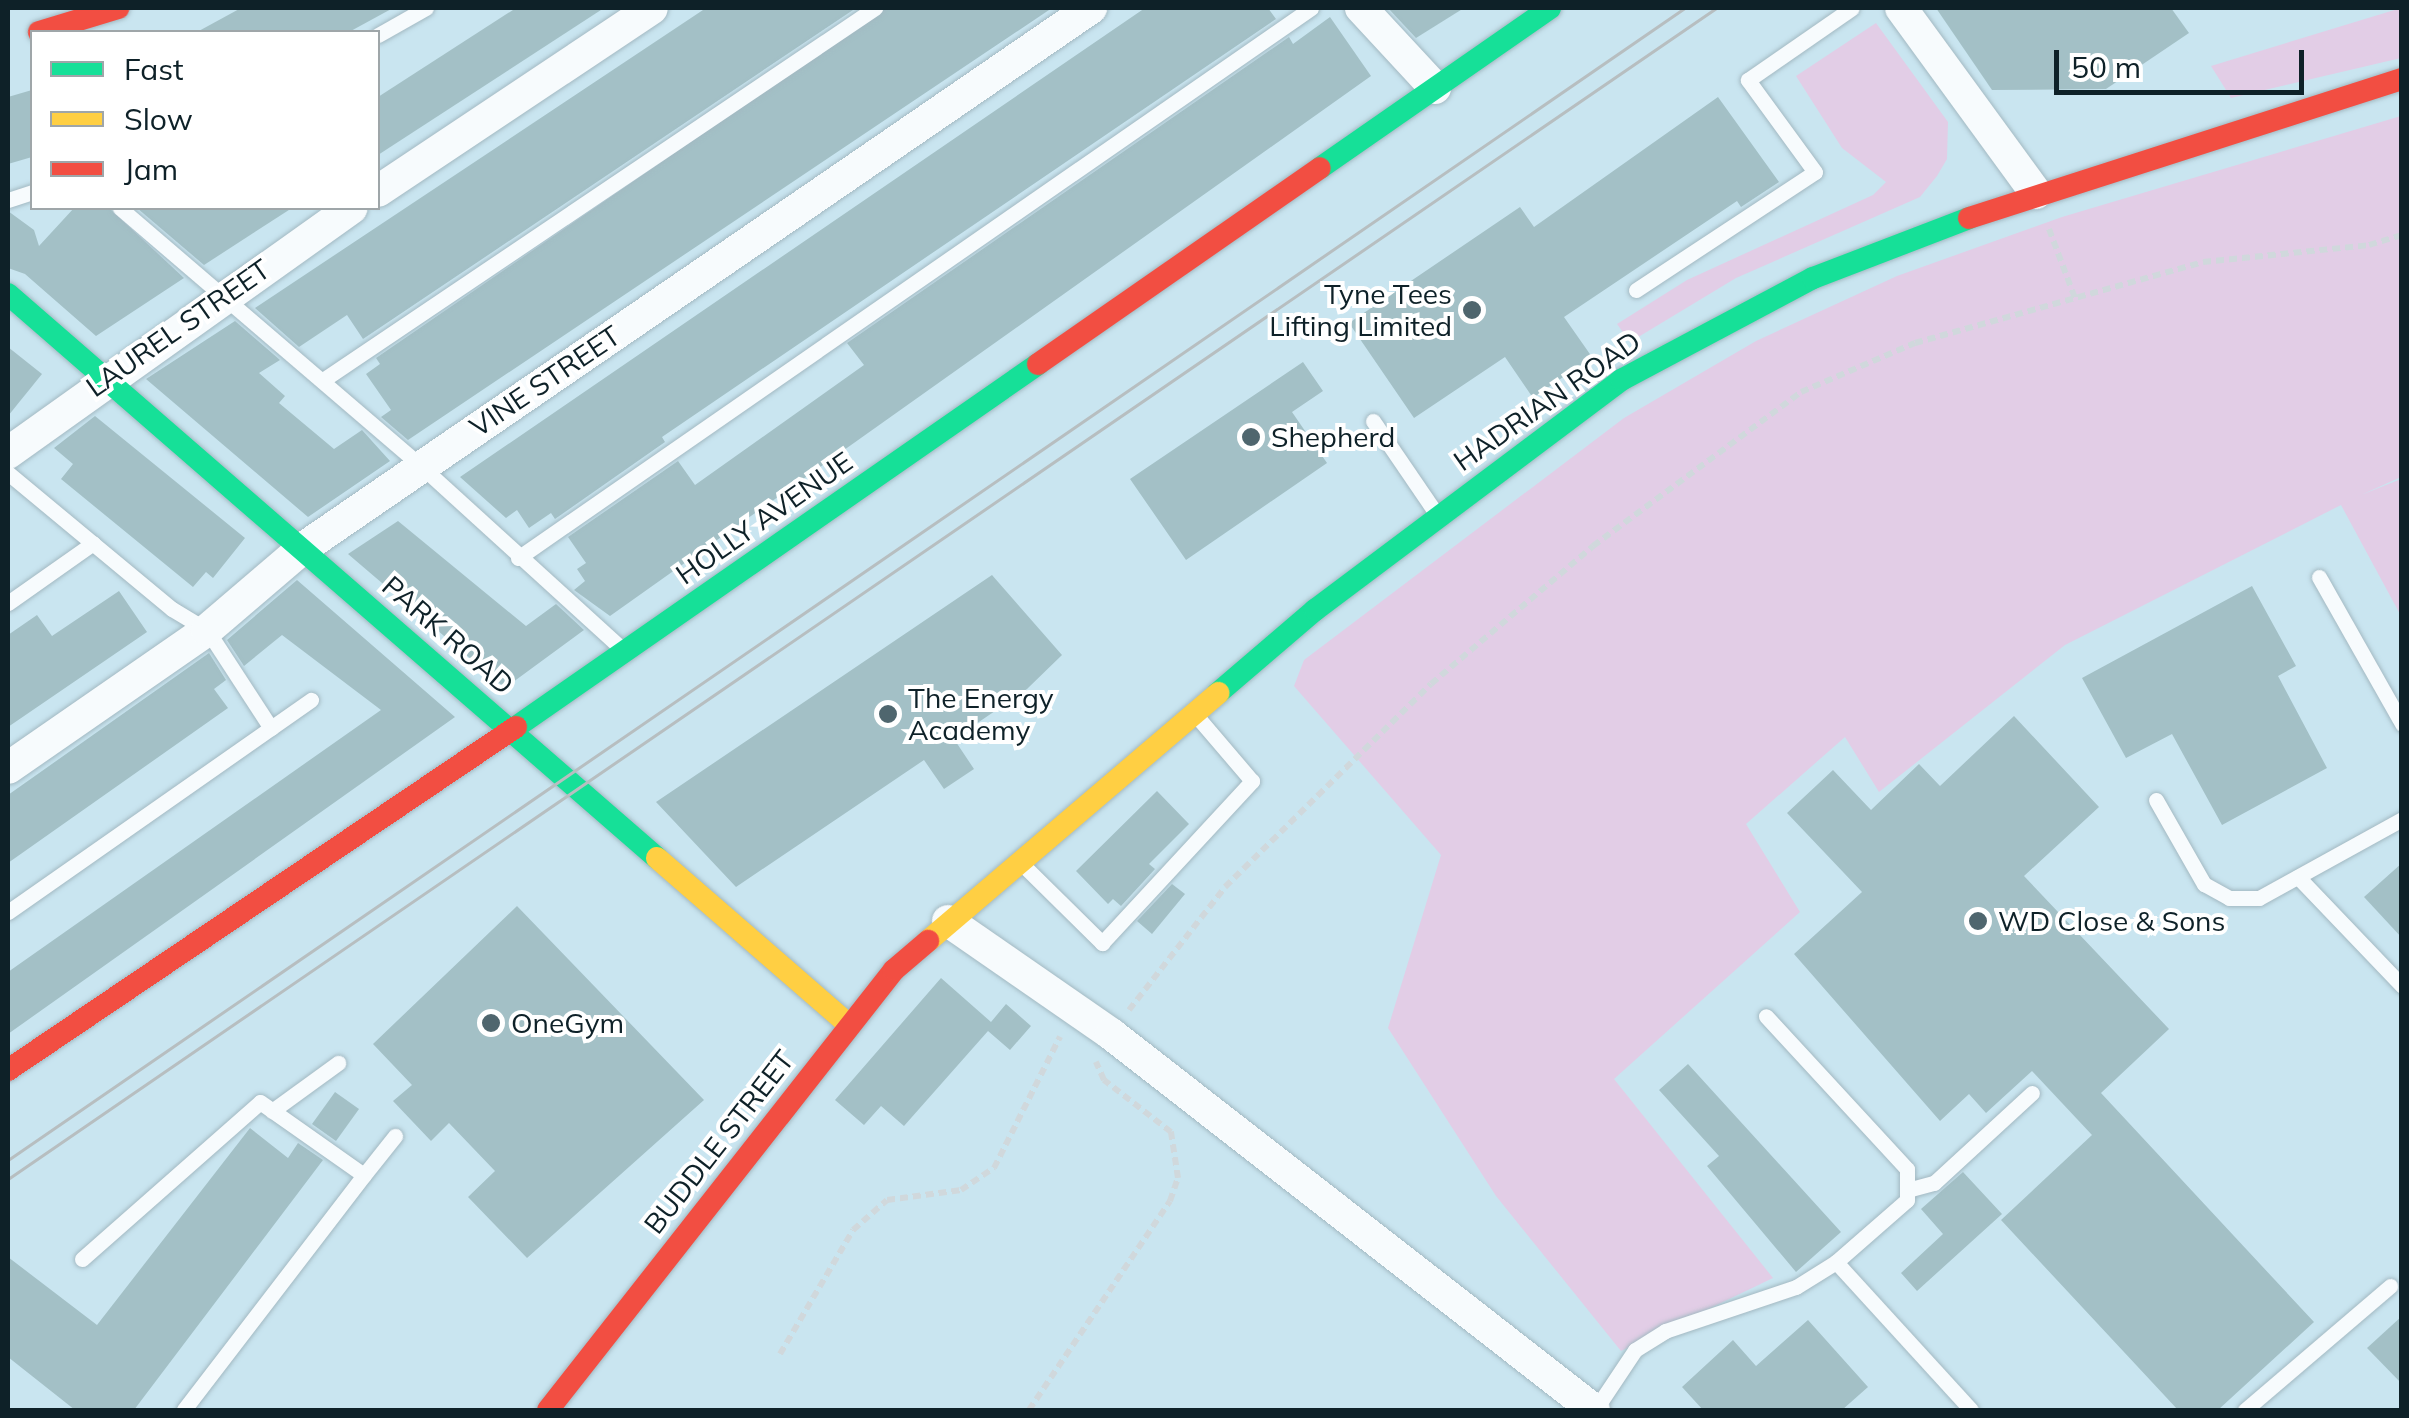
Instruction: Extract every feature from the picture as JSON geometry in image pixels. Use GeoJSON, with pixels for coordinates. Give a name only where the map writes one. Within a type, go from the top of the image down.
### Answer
{"type":"FeatureCollection","features":[{"type":"Feature","properties":{"kind":"street"},"geometry":{"type":"LineString","coordinates":[[45,30],[118,8]]}},
{"type":"Feature","properties":{"kind":"street"},"geometry":{"type":"LineString","coordinates":[[380,190],[652,8]]}},
{"type":"Feature","properties":{"kind":"street","name":"VINE STREET"},"geometry":{"type":"LineString","coordinates":[[8,768],[206,630],[302,549],[1092,8]]}},
{"type":"Feature","properties":{"kind":"street"},"geometry":{"type":"LineString","coordinates":[[1361,8],[1435,88]]}},
{"type":"Feature","properties":{"kind":"street","name":"HOLLY AVENUE"},"geometry":{"type":"LineString","coordinates":[[8,1070],[512,730],[1550,8]]}},
{"type":"Feature","properties":{"kind":"street"},"geometry":{"type":"LineString","coordinates":[[1901,8],[2036,193]]}},
{"type":"Feature","properties":{"kind":"street","name":"HADRIAN ROAD"},"geometry":{"type":"LineString","coordinates":[[948,921],[1196,716],[1315,610],[1621,380],[1720,323],[1813,278],[2036,193],[2402,79]]}},
{"type":"Feature","properties":{"kind":"street","name":"LAUREL STREET"},"geometry":{"type":"LineString","coordinates":[[8,453],[105,378],[349,210]]}},
{"type":"Feature","properties":{"kind":"street","name":"PARK ROAD"},"geometry":{"type":"LineString","coordinates":[[8,294],[848,1024]]}},
{"type":"Feature","properties":{"kind":"street"},"geometry":{"type":"LineString","coordinates":[[948,921],[1111,1034],[1594,1410]]}},
{"type":"Feature","properties":{"kind":"street","name":"BUDDLE STREET"},"geometry":{"type":"LineString","coordinates":[[548,1410],[848,1024],[894,970],[948,921]]}},
{"type":"Feature","properties":{"kind":"lane"},"geometry":{"type":"LineString","coordinates":[[380,35],[426,8]]}},
{"type":"Feature","properties":{"kind":"lane"},"geometry":{"type":"LineString","coordinates":[[323,380],[875,8]]}},
{"type":"Feature","properties":{"kind":"lane"},"geometry":{"type":"LineString","coordinates":[[518,558],[1311,8]]}},
{"type":"Feature","properties":{"kind":"lane"},"geometry":{"type":"LineString","coordinates":[[1636,290],[1815,172],[1748,80],[1852,8]]}},
{"type":"Feature","properties":{"kind":"lane"},"geometry":{"type":"LineString","coordinates":[[122,210],[422,466],[625,652]]}},
{"type":"Feature","properties":{"kind":"lane"},"geometry":{"type":"LineString","coordinates":[[1372,420],[1438,517]]}},
{"type":"Feature","properties":{"kind":"lane"},"geometry":{"type":"LineString","coordinates":[[8,472],[206,630],[271,728]]}},
{"type":"Feature","properties":{"kind":"lane"},"geometry":{"type":"LineString","coordinates":[[8,604],[93,543]]}},
{"type":"Feature","properties":{"kind":"lane"},"geometry":{"type":"LineString","coordinates":[[2319,577],[2402,724]]}},
{"type":"Feature","properties":{"kind":"lane"},"geometry":{"type":"LineString","coordinates":[[8,912],[312,700]]}},
{"type":"Feature","properties":{"kind":"lane"},"geometry":{"type":"LineString","coordinates":[[1019,860],[1102,943],[1252,780],[1196,716]]}},
{"type":"Feature","properties":{"kind":"lane"},"geometry":{"type":"LineString","coordinates":[[2156,800],[2204,884],[2230,898],[2259,898],[2402,819]]}},
{"type":"Feature","properties":{"kind":"lane"},"geometry":{"type":"LineString","coordinates":[[2298,876],[2402,986]]}},
{"type":"Feature","properties":{"kind":"lane"},"geometry":{"type":"LineString","coordinates":[[1594,1410],[1636,1350],[1665,1332],[1748,1308],[1836,1262],[1907,1200],[1911,1189],[1908,1169],[1766,1016]]}},
{"type":"Feature","properties":{"kind":"lane"},"geometry":{"type":"LineString","coordinates":[[272,1111],[338,1063]]}},
{"type":"Feature","properties":{"kind":"lane"},"geometry":{"type":"LineString","coordinates":[[1911,1189],[1934,1183],[2032,1093]]}},
{"type":"Feature","properties":{"kind":"lane"},"geometry":{"type":"LineString","coordinates":[[82,1259],[260,1102],[364,1175]]}},
{"type":"Feature","properties":{"kind":"lane"},"geometry":{"type":"LineString","coordinates":[[184,1410],[395,1136]]}},
{"type":"Feature","properties":{"kind":"lane"},"geometry":{"type":"LineString","coordinates":[[1836,1262],[1971,1410]]}},
{"type":"Feature","properties":{"kind":"lane"},"geometry":{"type":"LineString","coordinates":[[2246,1410],[2390,1286]]}},
{"type":"Feature","properties":{"kind":"path"},"geometry":{"type":"LineString","coordinates":[[2036,193],[2075,298]]}},
{"type":"Feature","properties":{"kind":"path"},"geometry":{"type":"LineString","coordinates":[[1030,1410],[1170,1201],[1178,1178],[1171,1132],[1097,1070],[1098,1050],[1226,887],[1431,684],[1593,546],[1745,430],[1864,361],[2230,256],[2369,245],[2402,235]]}},
{"type":"Feature","properties":{"kind":"path"},"geometry":{"type":"LineString","coordinates":[[780,1354],[853,1230],[887,1200],[961,1190],[994,1168],[1074,1010]]}},
{"type":"Feature","properties":{"kind":"shaded area"},"geometry":{"type":"Polygon","coordinates":[[[2401,8],[2401,58],[2231,98],[2211,66],[2401,8]]]}},
{"type":"Feature","properties":{"kind":"shaded area"},"geometry":{"type":"Polygon","coordinates":[[[1876,23],[1948,122],[1947,159],[1937,176],[1920,197],[1736,278],[1630,342],[1617,324],[1687,280],[1873,195],[1886,182],[1842,148],[1796,76],[1876,23]]]}},
{"type":"Feature","properties":{"kind":"shaded area"},"geometry":{"type":"Polygon","coordinates":[[[2401,116],[2401,477],[2361,495],[2401,479],[2401,616],[2341,505],[2065,645],[1879,792],[1845,737],[1746,824],[1800,912],[1614,1079],[1773,1278],[1621,1351],[1496,1196],[1388,1028],[1441,855],[1294,686],[1304,660],[1624,418],[1756,341],[1897,276],[2062,217],[2401,116]]]}},
{"type":"Feature","properties":{"kind":"building"},"geometry":{"type":"Polygon","coordinates":[[[241,8],[393,8],[353,30],[201,30],[241,8]]]}},
{"type":"Feature","properties":{"kind":"building"},"geometry":{"type":"Polygon","coordinates":[[[516,8],[604,8],[380,154],[380,96],[516,8]]]}},
{"type":"Feature","properties":{"kind":"building"},"geometry":{"type":"Polygon","coordinates":[[[706,8],[856,8],[363,339],[347,315],[299,347],[255,308],[706,8]]]}},
{"type":"Feature","properties":{"kind":"building"},"geometry":{"type":"Polygon","coordinates":[[[886,8],[1052,8],[408,440],[381,417],[391,410],[366,374],[380,364],[376,358],[886,8]]]}},
{"type":"Feature","properties":{"kind":"building"},"geometry":{"type":"Polygon","coordinates":[[[1145,8],[1268,8],[1276,19],[662,437],[665,442],[555,519],[551,513],[529,528],[517,510],[506,518],[460,477],[1145,8]]]}},
{"type":"Feature","properties":{"kind":"building"},"geometry":{"type":"Polygon","coordinates":[[[1388,8],[1464,8],[1416,38],[1388,8]]]}},
{"type":"Feature","properties":{"kind":"building"},"geometry":{"type":"Polygon","coordinates":[[[1936,8],[2171,8],[2189,33],[2106,89],[1992,90],[1936,8]]]}},
{"type":"Feature","properties":{"kind":"building"},"geometry":{"type":"Polygon","coordinates":[[[1330,17],[1371,76],[610,616],[574,590],[585,581],[577,569],[586,563],[568,537],[678,461],[695,485],[864,365],[847,343],[1289,37],[1293,44],[1330,17]]]}},
{"type":"Feature","properties":{"kind":"building"},"geometry":{"type":"Polygon","coordinates":[[[30,91],[30,158],[8,164],[8,97],[30,91]]]}},
{"type":"Feature","properties":{"kind":"building"},"geometry":{"type":"Polygon","coordinates":[[[1718,97],[1779,182],[1741,207],[1737,201],[1564,317],[1592,357],[1533,398],[1505,357],[1414,418],[1349,323],[1520,207],[1534,227],[1718,97]]]}},
{"type":"Feature","properties":{"kind":"building"},"geometry":{"type":"Polygon","coordinates":[[[72,210],[111,210],[184,278],[96,336],[25,274],[8,268],[8,211],[34,230],[39,246],[72,210]]]}},
{"type":"Feature","properties":{"kind":"building"},"geometry":{"type":"Polygon","coordinates":[[[139,210],[289,210],[204,265],[139,210]]]}},
{"type":"Feature","properties":{"kind":"building"},"geometry":{"type":"Polygon","coordinates":[[[235,321],[280,360],[259,373],[285,396],[279,403],[334,449],[362,430],[390,461],[308,517],[146,379],[235,321]]]}},
{"type":"Feature","properties":{"kind":"building"},"geometry":{"type":"Polygon","coordinates":[[[8,347],[42,374],[8,416],[8,347]]]}},
{"type":"Feature","properties":{"kind":"building","name":"Shepherd"},"geometry":{"type":"Polygon","coordinates":[[[1303,362],[1323,391],[1292,412],[1327,463],[1186,560],[1130,479],[1303,362]]]}},
{"type":"Feature","properties":{"kind":"building"},"geometry":{"type":"Polygon","coordinates":[[[95,416],[245,538],[213,578],[206,572],[193,587],[61,479],[73,464],[54,448],[95,416]]]}},
{"type":"Feature","properties":{"kind":"building"},"geometry":{"type":"Polygon","coordinates":[[[398,521],[526,626],[556,604],[584,630],[505,688],[348,554],[398,521]]]}},
{"type":"Feature","properties":{"kind":"building","name":"The Energy Academy"},"geometry":{"type":"Polygon","coordinates":[[[992,575],[1062,655],[1027,689],[954,739],[974,769],[944,789],[924,760],[736,887],[656,802],[992,575]]]}},
{"type":"Feature","properties":{"kind":"building"},"geometry":{"type":"Polygon","coordinates":[[[297,580],[455,717],[8,1034],[8,972],[381,710],[282,635],[244,666],[227,640],[297,580]]]}},
{"type":"Feature","properties":{"kind":"building"},"geometry":{"type":"Polygon","coordinates":[[[2252,586],[2296,666],[2278,676],[2327,768],[2222,825],[2172,734],[2126,758],[2082,678],[2252,586]]]}},
{"type":"Feature","properties":{"kind":"building"},"geometry":{"type":"Polygon","coordinates":[[[119,591],[147,632],[8,727],[8,635],[37,615],[52,636],[119,591]]]}},
{"type":"Feature","properties":{"kind":"building"},"geometry":{"type":"Polygon","coordinates":[[[209,653],[226,680],[214,689],[228,708],[8,863],[8,795],[209,653]]]}},
{"type":"Feature","properties":{"kind":"building"},"geometry":{"type":"Polygon","coordinates":[[[2014,716],[2099,807],[2024,876],[2169,1029],[2101,1093],[2314,1322],[2218,1410],[2178,1410],[2001,1220],[2092,1135],[2032,1071],[1986,1113],[1969,1094],[1940,1121],[1794,954],[1862,892],[1787,813],[1833,770],[1871,810],[1919,764],[1940,786],[2014,716]]]}},
{"type":"Feature","properties":{"kind":"building"},"geometry":{"type":"Polygon","coordinates":[[[1157,791],[1189,824],[1149,864],[1155,869],[1121,906],[1113,899],[1108,904],[1076,871],[1157,791]]]}},
{"type":"Feature","properties":{"kind":"building"},"geometry":{"type":"Polygon","coordinates":[[[2402,863],[2402,938],[2364,897],[2402,863]]]}},
{"type":"Feature","properties":{"kind":"building"},"geometry":{"type":"Polygon","coordinates":[[[1172,884],[1185,894],[1152,934],[1137,921],[1172,884]]]}},
{"type":"Feature","properties":{"kind":"building"},"geometry":{"type":"Polygon","coordinates":[[[517,906],[704,1100],[527,1258],[468,1197],[495,1171],[449,1123],[431,1141],[393,1101],[412,1085],[373,1044],[517,906]]]}},
{"type":"Feature","properties":{"kind":"building"},"geometry":{"type":"Polygon","coordinates":[[[941,978],[991,1022],[1006,1004],[1031,1026],[1010,1050],[988,1031],[904,1126],[881,1106],[864,1125],[835,1100],[941,978]]]}},
{"type":"Feature","properties":{"kind":"building"},"geometry":{"type":"Polygon","coordinates":[[[1688,1064],[1841,1232],[1796,1272],[1707,1166],[1719,1156],[1659,1090],[1688,1064]]]}},
{"type":"Feature","properties":{"kind":"building"},"geometry":{"type":"Polygon","coordinates":[[[335,1092],[359,1109],[336,1141],[312,1124],[335,1092]]]}},
{"type":"Feature","properties":{"kind":"building"},"geometry":{"type":"Polygon","coordinates":[[[250,1128],[288,1158],[298,1143],[323,1160],[134,1410],[75,1410],[8,1357],[8,1257],[97,1325],[250,1128]]]}},
{"type":"Feature","properties":{"kind":"building"},"geometry":{"type":"Polygon","coordinates":[[[1963,1172],[2002,1214],[1917,1291],[1901,1273],[1943,1234],[1921,1209],[1963,1172]]]}},
{"type":"Feature","properties":{"kind":"building"},"geometry":{"type":"Polygon","coordinates":[[[2402,1316],[2402,1384],[2367,1348],[2402,1316]]]}},
{"type":"Feature","properties":{"kind":"building"},"geometry":{"type":"Polygon","coordinates":[[[1808,1320],[1868,1387],[1842,1410],[1703,1410],[1682,1387],[1733,1340],[1756,1366],[1808,1320]]]}},
{"type":"Feature","properties":{"kind":"tram line"},"geometry":{"type":"LineString","coordinates":[[8,1160],[1685,8]]}},
{"type":"Feature","properties":{"kind":"tram line"},"geometry":{"type":"LineString","coordinates":[[8,1179],[1716,8]]}},
{"type":"Feature","properties":{"kind":"traffic: fast"},"geometry":{"type":"LineString","coordinates":[[1320,168],[1550,8]]}},
{"type":"Feature","properties":{"kind":"traffic: fast"},"geometry":{"type":"LineString","coordinates":[[1218,693],[1315,610],[1621,380],[1813,278],[1969,218]]}},
{"type":"Feature","properties":{"kind":"traffic: fast"},"geometry":{"type":"LineString","coordinates":[[8,294],[657,858]]}},
{"type":"Feature","properties":{"kind":"traffic: fast"},"geometry":{"type":"LineString","coordinates":[[516,727],[1038,364]]}},
{"type":"Feature","properties":{"kind":"traffic: slow"},"geometry":{"type":"LineString","coordinates":[[928,941],[1218,693]]}},
{"type":"Feature","properties":{"kind":"traffic: slow"},"geometry":{"type":"LineString","coordinates":[[657,858],[848,1024]]}},
{"type":"Feature","properties":{"kind":"traffic: jam"},"geometry":{"type":"LineString","coordinates":[[46,30],[118,8]]}},
{"type":"Feature","properties":{"kind":"traffic: jam"},"geometry":{"type":"LineString","coordinates":[[1969,218],[2402,79]]}},
{"type":"Feature","properties":{"kind":"traffic: jam"},"geometry":{"type":"LineString","coordinates":[[1038,364],[1320,168]]}},
{"type":"Feature","properties":{"kind":"traffic: jam"},"geometry":{"type":"LineString","coordinates":[[8,1070],[516,727]]}},
{"type":"Feature","properties":{"kind":"traffic: jam"},"geometry":{"type":"LineString","coordinates":[[548,1410],[894,970],[928,941]]}},
{"type":"Feature","properties":{"kind":"place","name":"Tyne Tees Lifting Limited"},"geometry":{"type":"Point","coordinates":[1472,310]}},
{"type":"Feature","properties":{"kind":"place","name":"Shepherd"},"geometry":{"type":"Point","coordinates":[1251,437]}},
{"type":"Feature","properties":{"kind":"place","name":"The Energy Academy"},"geometry":{"type":"Point","coordinates":[888,714]}},
{"type":"Feature","properties":{"kind":"place","name":"WD Close & Sons"},"geometry":{"type":"Point","coordinates":[1978,921]}},
{"type":"Feature","properties":{"kind":"place","name":"OneGym"},"geometry":{"type":"Point","coordinates":[491,1023]}}]}
